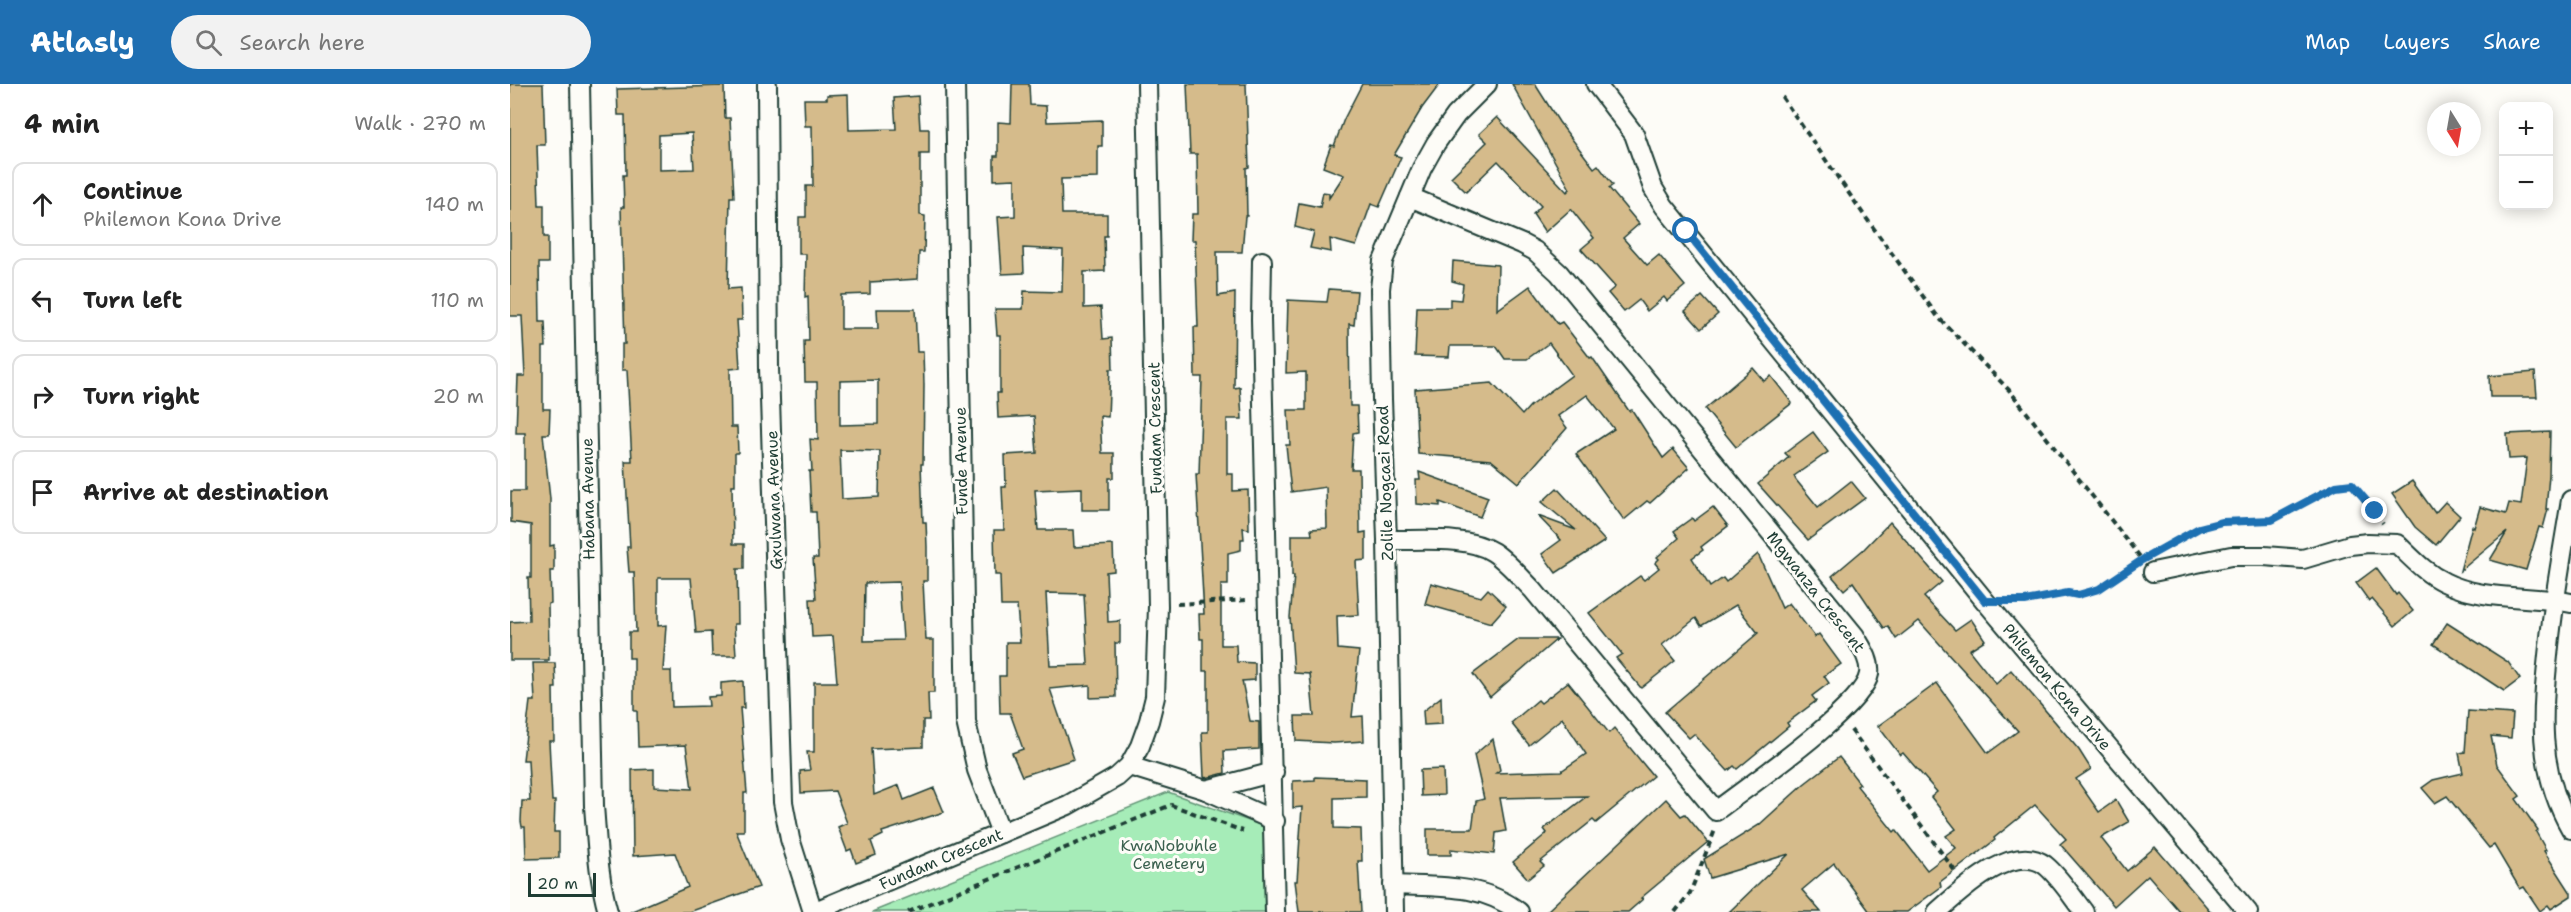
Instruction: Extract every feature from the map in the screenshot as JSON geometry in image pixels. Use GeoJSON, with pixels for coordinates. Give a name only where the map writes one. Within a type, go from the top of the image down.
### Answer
{"type":"FeatureCollection","features":[{"type":"Feature","properties":{"kind":"street","name":"Habana Avenue"},"geometry":{"type":"LineString","coordinates":[[580,84],[594,806],[603,894],[608,912]]}},
{"type":"Feature","properties":{"kind":"street","name":"Gxulwana Avenue"},"geometry":{"type":"LineString","coordinates":[[767,84],[770,368],[783,802],[790,839],[813,912]]}},
{"type":"Feature","properties":{"kind":"street","name":"Funde Avenue"},"geometry":{"type":"LineString","coordinates":[[955,84],[966,722],[977,770],[1001,833]]}},
{"type":"Feature","properties":{"kind":"street","name":"Fundam Crescent"},"geometry":{"type":"LineString","coordinates":[[813,912],[1068,805],[1118,777],[1129,766],[1149,722],[1155,697],[1158,606],[1147,84]]}},
{"type":"Feature","properties":{"kind":"street","name":"Zolile Nogcazi Road"},"geometry":{"type":"LineString","coordinates":[[1394,912],[1380,289],[1383,261],[1436,143],[1456,114],[1487,84]]}},
{"type":"Feature","properties":{"kind":"street","name":"Philemon Kona Drive"},"geometry":{"type":"LineString","coordinates":[[1596,84],[1634,134],[1653,188],[1664,206],[1985,601],[2248,912]]}},
{"type":"Feature","properties":{"kind":"street","name":"Mgwanza Crescent"},"geometry":{"type":"LineString","coordinates":[[1410,197],[1535,251],[1559,273],[1855,636],[1866,655],[1869,673],[1861,693],[1840,715],[1716,811]]}},
{"type":"Feature","properties":{"kind":"street"},"geometry":{"type":"LineString","coordinates":[[1262,261],[1261,319],[1274,772],[1275,912]]}},
{"type":"Feature","properties":{"kind":"street"},"geometry":{"type":"LineString","coordinates":[[2571,500],[2563,602],[2542,713],[2550,779],[2562,814],[2571,829]]}},
{"type":"Feature","properties":{"kind":"street"},"geometry":{"type":"LineString","coordinates":[[1387,540],[1475,544],[1491,551],[1509,564],[1716,811]]}},
{"type":"Feature","properties":{"kind":"street"},"geometry":{"type":"LineString","coordinates":[[2149,562],[2231,556],[2264,556],[2303,560],[2350,545],[2397,544],[2421,567],[2445,583],[2469,591],[2563,602]]}},
{"type":"Feature","properties":{"kind":"street"},"geometry":{"type":"LineString","coordinates":[[1129,766],[1206,790],[1275,820]]}},
{"type":"Feature","properties":{"kind":"street"},"geometry":{"type":"LineString","coordinates":[[1206,790],[1274,772]]}},
{"type":"Feature","properties":{"kind":"street"},"geometry":{"type":"LineString","coordinates":[[1937,912],[1966,886],[2000,864],[2017,859],[2031,860],[2044,865],[2084,912]]}},
{"type":"Feature","properties":{"kind":"street"},"geometry":{"type":"LineString","coordinates":[[1393,885],[1465,888],[1484,892],[1503,900],[1519,912]]}},
{"type":"Feature","properties":{"kind":"path"},"geometry":{"type":"LineString","coordinates":[[1782,97],[1938,317],[2008,390],[2149,562],[2099,589],[2078,595],[2068,593],[2025,601],[1985,601]]}},
{"type":"Feature","properties":{"kind":"path"},"geometry":{"type":"LineString","coordinates":[[2161,549],[2199,528],[2222,522],[2272,520],[2336,486],[2347,484],[2352,484],[2375,511],[2397,544]]}},
{"type":"Feature","properties":{"kind":"path"},"geometry":{"type":"LineString","coordinates":[[1158,606],[1199,601],[1269,600]]}},
{"type":"Feature","properties":{"kind":"path"},"geometry":{"type":"LineString","coordinates":[[1840,715],[1966,886]]}},
{"type":"Feature","properties":{"kind":"path"},"geometry":{"type":"LineString","coordinates":[[908,912],[1171,805],[1245,832]]}},
{"type":"Feature","properties":{"kind":"path"},"geometry":{"type":"LineString","coordinates":[[1675,912],[1690,893],[1714,832],[1716,811]]}},
{"type":"Feature","properties":{"kind":"green space","name":"KwaNobuhle Cemetery"},"geometry":{"type":"Polygon","coordinates":[[[1168,792],[1266,827],[1267,912],[872,912],[1168,792]]]}},
{"type":"Feature","properties":{"kind":"building"},"geometry":{"type":"Polygon","coordinates":[[[510,84],[543,84],[545,145],[537,145],[539,205],[544,205],[544,237],[548,237],[548,263],[539,263],[540,322],[545,322],[546,347],[543,347],[543,409],[550,409],[549,434],[543,434],[550,499],[550,546],[554,545],[554,571],[550,571],[551,603],[548,604],[549,660],[510,660],[510,622],[529,621],[528,578],[531,578],[531,525],[511,522],[511,491],[525,491],[525,433],[516,433],[518,376],[525,376],[522,316],[510,316],[510,84]]]}},
{"type":"Feature","properties":{"kind":"building"},"geometry":{"type":"Polygon","coordinates":[[[1012,84],[1029,84],[1030,105],[1046,106],[1047,122],[1102,120],[1102,146],[1098,146],[1098,178],[1061,179],[1062,214],[1107,214],[1107,236],[1104,236],[1105,271],[1084,272],[1084,308],[1101,307],[1103,339],[1112,338],[1113,369],[1110,369],[1108,417],[1100,416],[1102,453],[1114,453],[1114,478],[1109,478],[1109,510],[1082,510],[1082,488],[1035,490],[1038,530],[1073,530],[1074,547],[1113,545],[1114,571],[1106,572],[1108,622],[1120,621],[1120,643],[1115,643],[1116,697],[1090,698],[1090,685],[1050,689],[1074,759],[1022,776],[1012,753],[1023,749],[1010,713],[1000,713],[999,676],[1006,676],[1006,642],[1020,642],[1017,606],[1001,606],[1000,575],[995,575],[994,530],[1004,530],[1002,487],[1006,487],[1005,455],[1037,453],[1034,416],[998,418],[1000,335],[997,335],[995,309],[1023,309],[1024,291],[1062,292],[1063,250],[1023,248],[1024,273],[1002,274],[998,217],[1015,216],[1015,179],[994,180],[994,156],[998,156],[998,122],[1011,123],[1012,84]],[[1046,593],[1050,666],[1088,665],[1084,594],[1046,593]]]}},
{"type":"Feature","properties":{"kind":"building"},"geometry":{"type":"Polygon","coordinates":[[[1187,84],[1246,84],[1249,167],[1246,168],[1247,216],[1245,216],[1242,252],[1217,252],[1218,296],[1235,293],[1234,388],[1240,387],[1242,419],[1227,419],[1227,474],[1233,474],[1233,491],[1248,490],[1249,529],[1243,528],[1244,539],[1241,539],[1241,550],[1228,553],[1228,585],[1221,585],[1221,645],[1236,645],[1237,662],[1255,663],[1255,680],[1242,681],[1250,721],[1259,722],[1259,749],[1224,751],[1225,773],[1206,778],[1204,777],[1202,732],[1208,732],[1208,671],[1203,671],[1203,639],[1200,639],[1199,614],[1204,614],[1196,474],[1199,474],[1202,377],[1195,377],[1194,327],[1198,327],[1195,240],[1191,240],[1192,214],[1198,214],[1197,154],[1190,154],[1187,84]]]}},
{"type":"Feature","properties":{"kind":"building"},"geometry":{"type":"Polygon","coordinates":[[[1362,84],[1440,84],[1422,108],[1394,155],[1401,157],[1379,207],[1371,204],[1356,246],[1330,239],[1331,252],[1310,248],[1314,232],[1295,227],[1299,203],[1320,207],[1323,192],[1329,193],[1329,198],[1344,175],[1323,167],[1331,145],[1334,146],[1344,119],[1362,84]]]}},
{"type":"Feature","properties":{"kind":"building"},"geometry":{"type":"Polygon","coordinates":[[[1512,84],[1535,84],[1559,122],[1594,168],[1598,165],[1613,185],[1609,188],[1639,224],[1623,238],[1647,265],[1659,255],[1685,286],[1667,301],[1664,297],[1647,311],[1639,300],[1624,312],[1608,293],[1615,287],[1581,249],[1594,238],[1571,209],[1545,232],[1533,214],[1541,206],[1498,161],[1466,192],[1451,177],[1487,142],[1479,134],[1497,117],[1567,192],[1570,189],[1512,84]]]}},
{"type":"Feature","properties":{"kind":"building"},"geometry":{"type":"Polygon","coordinates":[[[724,86],[725,118],[730,118],[734,197],[730,197],[728,289],[741,288],[742,320],[737,320],[740,368],[730,369],[731,427],[737,427],[738,453],[735,453],[735,485],[732,485],[733,544],[744,544],[744,569],[737,569],[738,624],[734,624],[736,656],[712,656],[711,632],[696,633],[691,578],[658,578],[658,626],[666,625],[663,671],[671,671],[672,707],[709,706],[708,697],[721,696],[721,683],[743,681],[744,708],[740,708],[747,793],[744,793],[744,831],[736,831],[759,887],[689,912],[630,912],[688,887],[675,853],[633,856],[632,770],[654,769],[654,787],[692,789],[686,745],[638,747],[637,711],[634,711],[634,658],[629,658],[629,632],[636,632],[634,572],[629,572],[627,547],[630,547],[625,461],[632,461],[627,370],[622,370],[622,344],[625,344],[621,207],[624,207],[623,175],[626,175],[625,115],[618,115],[617,89],[724,86]],[[692,133],[659,135],[659,170],[694,169],[692,133]]]}},
{"type":"Feature","properties":{"kind":"building"},"geometry":{"type":"Polygon","coordinates":[[[848,94],[849,130],[896,129],[894,98],[918,96],[920,129],[929,129],[929,154],[920,154],[920,215],[925,216],[924,252],[919,252],[918,279],[870,282],[870,294],[841,295],[841,329],[878,329],[877,309],[915,309],[917,352],[923,352],[923,464],[921,464],[923,522],[926,522],[927,581],[923,581],[926,640],[934,640],[934,693],[928,693],[929,720],[923,720],[923,747],[871,749],[874,795],[899,785],[904,800],[934,788],[944,812],[882,832],[883,835],[871,841],[876,855],[856,863],[851,849],[847,851],[838,827],[847,823],[835,791],[801,793],[800,771],[810,770],[807,752],[814,752],[814,682],[837,682],[833,636],[812,637],[810,599],[816,599],[813,558],[818,558],[816,512],[811,512],[809,471],[812,471],[810,439],[818,440],[817,382],[805,382],[804,341],[809,341],[808,296],[805,297],[806,254],[799,254],[799,217],[806,217],[806,186],[813,186],[812,126],[805,126],[804,99],[827,99],[827,95],[848,94]],[[878,380],[840,381],[840,425],[878,424],[878,380]],[[840,450],[842,499],[879,497],[880,451],[840,450]],[[899,582],[865,583],[864,641],[903,640],[899,582]]]}},
{"type":"Feature","properties":{"kind":"building"},"geometry":{"type":"Polygon","coordinates":[[[1453,261],[1498,265],[1497,310],[1530,286],[1558,324],[1562,322],[1590,358],[1592,357],[1629,411],[1632,410],[1663,458],[1673,449],[1689,468],[1650,503],[1647,501],[1624,520],[1576,454],[1614,429],[1587,395],[1558,416],[1567,428],[1519,483],[1491,460],[1418,454],[1415,389],[1492,383],[1522,415],[1530,406],[1572,375],[1549,343],[1527,359],[1505,359],[1496,346],[1450,346],[1449,357],[1415,356],[1417,307],[1450,307],[1450,299],[1461,300],[1463,284],[1452,281],[1453,261]]]}},
{"type":"Feature","properties":{"kind":"building"},"geometry":{"type":"Polygon","coordinates":[[[1329,289],[1357,291],[1354,325],[1349,324],[1350,406],[1357,406],[1358,432],[1353,433],[1351,469],[1359,469],[1360,533],[1366,532],[1366,560],[1356,561],[1359,615],[1337,616],[1338,649],[1359,651],[1352,717],[1363,716],[1364,741],[1334,743],[1296,741],[1295,716],[1314,716],[1310,674],[1294,673],[1290,617],[1294,576],[1292,576],[1292,535],[1312,535],[1311,529],[1327,528],[1326,487],[1291,492],[1286,445],[1290,445],[1288,410],[1306,410],[1306,372],[1286,373],[1288,300],[1327,302],[1329,289]]]}},
{"type":"Feature","properties":{"kind":"building"},"geometry":{"type":"Polygon","coordinates":[[[1702,296],[1718,314],[1701,329],[1685,311],[1702,296]]]}},
{"type":"Feature","properties":{"kind":"building"},"geometry":{"type":"Polygon","coordinates":[[[1753,368],[1764,381],[1771,376],[1792,403],[1736,447],[1705,409],[1753,368]]]}},
{"type":"Feature","properties":{"kind":"building"},"geometry":{"type":"Polygon","coordinates":[[[2535,372],[2537,397],[2490,397],[2489,376],[2535,372]]]}},
{"type":"Feature","properties":{"kind":"building"},"geometry":{"type":"Polygon","coordinates":[[[1813,432],[1828,452],[1794,476],[1796,480],[1818,507],[1851,481],[1865,498],[1808,540],[1758,484],[1789,457],[1785,453],[1813,432]]]}},
{"type":"Feature","properties":{"kind":"building"},"geometry":{"type":"Polygon","coordinates":[[[2550,432],[2546,509],[2548,509],[2543,528],[2539,527],[2526,570],[2490,560],[2507,532],[2460,571],[2472,526],[2474,528],[2480,507],[2506,514],[2509,503],[2521,505],[2527,458],[2509,459],[2507,434],[2550,432]]]}},
{"type":"Feature","properties":{"kind":"building"},"geometry":{"type":"Polygon","coordinates":[[[1419,472],[1488,497],[1480,517],[1440,502],[1440,506],[1417,504],[1416,480],[1420,480],[1419,472]]]}},
{"type":"Feature","properties":{"kind":"building"},"geometry":{"type":"Polygon","coordinates":[[[2412,481],[2435,513],[2445,502],[2460,516],[2436,545],[2415,527],[2392,494],[2412,481]]]}},
{"type":"Feature","properties":{"kind":"building"},"geometry":{"type":"Polygon","coordinates":[[[1557,488],[1605,541],[1556,573],[1542,554],[1561,540],[1538,516],[1576,530],[1542,502],[1557,488]]]}},
{"type":"Feature","properties":{"kind":"building"},"geometry":{"type":"Polygon","coordinates":[[[1713,507],[1728,526],[1701,547],[1703,550],[1692,558],[1710,587],[1723,578],[1726,582],[1758,554],[1782,608],[1789,603],[1815,637],[1819,634],[1841,664],[1824,676],[1829,683],[1812,696],[1816,701],[1787,723],[1789,726],[1737,769],[1734,766],[1728,771],[1694,734],[1689,738],[1665,712],[1758,633],[1736,605],[1701,626],[1696,618],[1662,645],[1675,661],[1641,688],[1616,658],[1622,654],[1589,613],[1640,576],[1644,580],[1659,568],[1655,563],[1659,559],[1657,557],[1679,538],[1674,531],[1692,518],[1694,521],[1713,507]]]}},
{"type":"Feature","properties":{"kind":"building"},"geometry":{"type":"Polygon","coordinates":[[[1890,522],[1942,582],[1924,597],[1955,630],[1971,619],[1985,640],[1969,650],[1996,684],[2011,670],[2079,750],[2091,769],[2076,779],[2099,812],[2116,800],[2129,822],[2101,838],[2127,871],[2155,847],[2211,912],[2180,912],[2148,875],[2114,906],[2060,844],[2066,839],[2035,805],[1994,838],[1995,840],[1940,882],[1941,887],[1907,912],[1870,912],[1834,863],[1802,890],[1821,912],[1729,912],[1789,854],[1710,878],[1704,859],[1759,825],[1804,784],[1839,757],[1860,784],[1857,786],[1927,870],[1956,848],[1946,836],[1956,829],[1931,797],[1937,792],[1903,753],[1900,755],[1878,726],[1937,683],[1988,753],[2018,731],[1919,621],[1896,639],[1888,626],[1884,628],[1853,582],[1844,590],[1832,576],[1864,549],[1890,522]]]}},
{"type":"Feature","properties":{"kind":"building"},"geometry":{"type":"Polygon","coordinates":[[[2376,568],[2396,595],[2398,593],[2413,611],[2395,626],[2372,599],[2369,601],[2356,583],[2376,568]]]}},
{"type":"Feature","properties":{"kind":"building"},"geometry":{"type":"Polygon","coordinates":[[[1431,583],[1481,597],[1488,589],[1506,606],[1491,623],[1425,604],[1431,583]]]}},
{"type":"Feature","properties":{"kind":"building"},"geometry":{"type":"Polygon","coordinates":[[[2447,623],[2508,662],[2520,679],[2504,691],[2433,644],[2447,623]]]}},
{"type":"Feature","properties":{"kind":"building"},"geometry":{"type":"Polygon","coordinates":[[[1519,639],[1557,639],[1490,697],[1473,674],[1519,639]]]}},
{"type":"Feature","properties":{"kind":"building"},"geometry":{"type":"Polygon","coordinates":[[[533,663],[555,663],[554,741],[549,741],[552,801],[555,801],[554,832],[559,832],[559,858],[526,859],[525,827],[522,827],[521,821],[522,801],[530,801],[528,760],[523,760],[530,701],[535,701],[533,663]]]}},
{"type":"Feature","properties":{"kind":"building"},"geometry":{"type":"Polygon","coordinates":[[[1568,682],[1609,733],[1614,728],[1653,776],[1596,823],[1593,820],[1540,862],[1544,866],[1528,879],[1513,862],[1547,833],[1544,829],[1587,796],[1500,798],[1506,831],[1496,833],[1494,854],[1451,849],[1451,855],[1427,855],[1427,829],[1472,829],[1476,801],[1484,799],[1474,755],[1493,739],[1500,770],[1496,773],[1561,771],[1586,754],[1562,718],[1529,745],[1511,723],[1538,700],[1541,703],[1568,682]]]}},
{"type":"Feature","properties":{"kind":"building"},"geometry":{"type":"Polygon","coordinates":[[[1441,697],[1442,724],[1424,725],[1423,711],[1441,697]]]}},
{"type":"Feature","properties":{"kind":"building"},"geometry":{"type":"Polygon","coordinates":[[[2468,711],[2513,714],[2511,738],[2491,736],[2497,765],[2520,796],[2516,799],[2538,830],[2536,832],[2546,850],[2544,851],[2571,893],[2571,896],[2551,909],[2548,905],[2540,911],[2524,887],[2520,889],[2494,845],[2489,848],[2447,796],[2435,803],[2422,788],[2433,780],[2463,773],[2459,753],[2465,752],[2468,711]]]}},
{"type":"Feature","properties":{"kind":"building"},"geometry":{"type":"Polygon","coordinates":[[[1443,769],[1444,795],[1421,796],[1420,770],[1443,769]]]}},
{"type":"Feature","properties":{"kind":"building"},"geometry":{"type":"Polygon","coordinates":[[[1315,777],[1366,779],[1366,797],[1334,798],[1334,828],[1361,829],[1362,861],[1358,861],[1361,912],[1299,912],[1295,881],[1297,881],[1302,807],[1293,808],[1293,781],[1315,780],[1315,777]]]}},
{"type":"Feature","properties":{"kind":"building"},"geometry":{"type":"Polygon","coordinates":[[[1666,799],[1681,816],[1685,814],[1708,842],[1641,898],[1643,899],[1628,912],[1546,912],[1666,799]]]}},
{"type":"Feature","properties":{"kind":"route"},"geometry":{"type":"LineString","coordinates":[[1686,231],[1985,601],[2025,601],[2068,593],[2078,595],[2099,589],[2142,560],[2199,528],[2222,522],[2272,520],[2336,486],[2352,484],[2375,511]]}}]}
